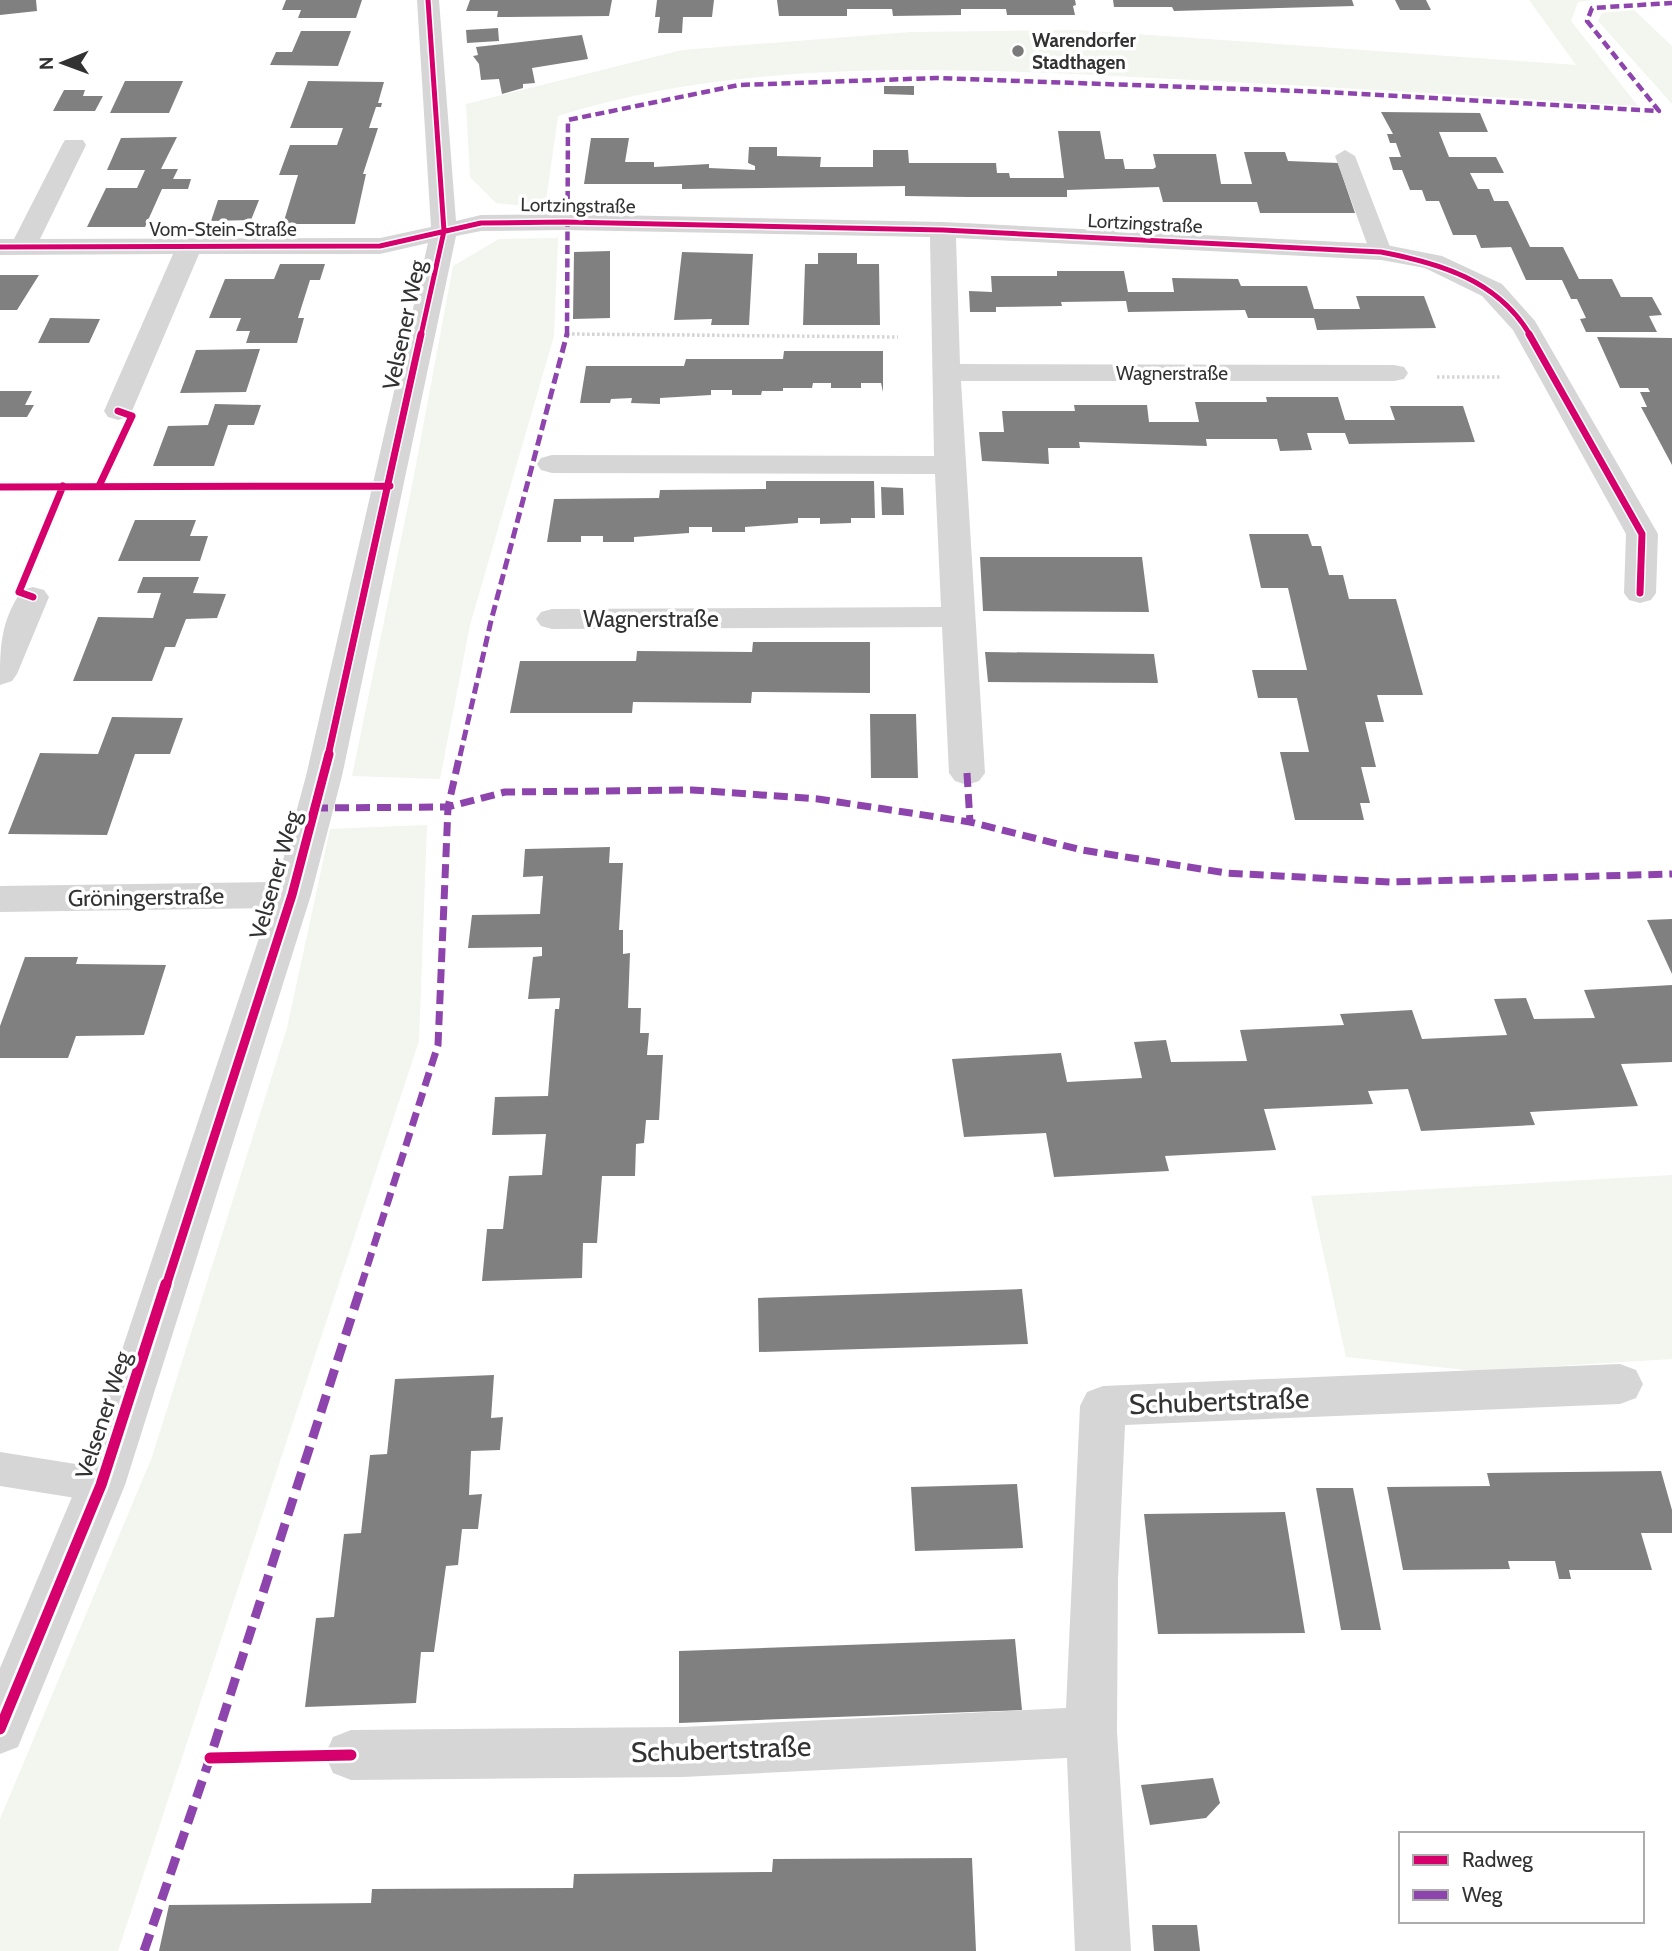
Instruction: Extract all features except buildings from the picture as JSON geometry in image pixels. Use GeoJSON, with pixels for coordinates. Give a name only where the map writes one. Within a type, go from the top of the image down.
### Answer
{"type":"FeatureCollection","features":[{"type":"Feature","properties":{"kind":"street","name":"Velsener Weg"},"geometry":{"type":"LineString","coordinates":[[0,1729],[102,1485],[292,895],[324,776],[444,231],[428,0]]}},
{"type":"Feature","properties":{"kind":"street","name":"Vom-Stein-Straße"},"geometry":{"type":"LineString","coordinates":[[12,247],[74,145]]}},
{"type":"Feature","properties":{"kind":"street","name":"Lortzingstraße"},"geometry":{"type":"LineString","coordinates":[[444,231],[481,222],[943,230],[1381,253],[1433,262],[1492,290],[1525,327],[1642,534],[1640,593]]}},
{"type":"Feature","properties":{"kind":"street"},"geometry":{"type":"LineString","coordinates":[[943,230],[949,372],[949,465],[967,773]]}},
{"type":"Feature","properties":{"kind":"street","name":"Vom-Stein-Straße"},"geometry":{"type":"LineString","coordinates":[[12,247],[380,246],[444,231]]}},
{"type":"Feature","properties":{"kind":"street","name":"Vom-Stein-Straße"},"geometry":{"type":"LineString","coordinates":[[118,411],[189,247]]}},
{"type":"Feature","properties":{"kind":"street","name":"Wagnerstraße"},"geometry":{"type":"LineString","coordinates":[[949,372],[1394,373]]}},
{"type":"Feature","properties":{"kind":"street"},"geometry":{"type":"LineString","coordinates":[[551,464],[949,465]]}},
{"type":"Feature","properties":{"kind":"street"},"geometry":{"type":"LineString","coordinates":[[0,674],[33,597]]}},
{"type":"Feature","properties":{"kind":"street","name":"Wagnerstraße"},"geometry":{"type":"LineString","coordinates":[[552,619],[959,617]]}},
{"type":"Feature","properties":{"kind":"street","name":"Gröningerstraße"},"geometry":{"type":"LineString","coordinates":[[0,899],[292,895]]}},
{"type":"Feature","properties":{"kind":"street","name":"Schubertstraße"},"geometry":{"type":"LineString","coordinates":[[1102,1951],[1091,1732],[1103,1406],[1620,1384]]}},
{"type":"Feature","properties":{"kind":"street","name":"Schubertstraße"},"geometry":{"type":"LineString","coordinates":[[351,1755],[683,1752],[1091,1732]]}},
{"type":"Feature","properties":{"kind":"lane"},"geometry":{"type":"LineString","coordinates":[[1345,156],[1381,253]]}},
{"type":"Feature","properties":{"kind":"lane"},"geometry":{"type":"LineString","coordinates":[[0,1469],[102,1485]]}},
{"type":"Feature","properties":{"kind":"path"},"geometry":{"type":"LineString","coordinates":[[567,334],[948,338]]}},
{"type":"Feature","properties":{"kind":"path"},"geometry":{"type":"LineString","coordinates":[[1394,373],[1413,377],[1553,377]]}},
{"type":"Feature","properties":{"kind":"shaded area"},"geometry":{"type":"Polygon","coordinates":[[[1529,0],[1592,0],[1578,2],[1571,21],[1638,106],[1005,71],[853,71],[778,75],[703,84],[630,97],[558,116],[545,208],[496,203],[470,177],[466,104],[682,50],[911,32],[1079,30],[1576,65],[1529,0]]]}},
{"type":"Feature","properties":{"kind":"shaded area"},"geometry":{"type":"Polygon","coordinates":[[[1634,10],[1672,46],[1672,104],[1598,21],[1602,13],[1634,10]]]}},
{"type":"Feature","properties":{"kind":"shaded area"},"geometry":{"type":"Polygon","coordinates":[[[558,238],[554,336],[470,625],[440,779],[352,776],[412,486],[453,266],[499,239],[558,238]]]}},
{"type":"Feature","properties":{"kind":"shaded area"},"geometry":{"type":"Polygon","coordinates":[[[427,825],[419,1041],[118,1951],[0,1951],[0,1819],[152,1457],[287,1028],[330,829],[427,825]]]}},
{"type":"Feature","properties":{"kind":"shaded area"},"geometry":{"type":"Polygon","coordinates":[[[1672,1175],[1672,1359],[1475,1371],[1346,1357],[1311,1196],[1672,1175]]]}},
{"type":"Feature","properties":{"kind":"marked path"},"geometry":{"type":"LineString","coordinates":[[144,1951],[210,1758],[438,1045],[448,807],[491,621],[567,334],[568,120],[739,85],[936,78],[1327,92],[1659,111],[1587,21],[1592,8],[1672,3]]}},
{"type":"Feature","properties":{"kind":"marked path"},"geometry":{"type":"LineString","coordinates":[[967,773],[970,822]]}},
{"type":"Feature","properties":{"kind":"marked path"},"geometry":{"type":"LineString","coordinates":[[314,808],[448,807],[505,792],[692,790],[818,799],[970,822],[1082,850],[1226,873],[1390,882],[1672,874]]}},
{"type":"Feature","properties":{"kind":"cycle path"},"geometry":{"type":"LineString","coordinates":[[0,1729],[101,1485],[292,895],[324,776],[444,231],[428,0]]}},
{"type":"Feature","properties":{"kind":"cycle path"},"geometry":{"type":"LineString","coordinates":[[0,247],[380,246],[481,223],[565,222],[943,230],[1381,252],[1433,262],[1492,290],[1525,327],[1642,534],[1640,593]]}},
{"type":"Feature","properties":{"kind":"cycle path"},"geometry":{"type":"LineString","coordinates":[[99,486],[132,416],[118,411]]}},
{"type":"Feature","properties":{"kind":"cycle path"},"geometry":{"type":"LineString","coordinates":[[33,597],[19,592],[63,486]]}},
{"type":"Feature","properties":{"kind":"cycle path"},"geometry":{"type":"LineString","coordinates":[[0,487],[390,486]]}},
{"type":"Feature","properties":{"kind":"cycle path"},"geometry":{"type":"LineString","coordinates":[[210,1758],[351,1755]]}},
{"type":"Feature","properties":{"kind":"place","name":"Warendorfer Stadthagen"},"geometry":{"type":"Point","coordinates":[1018,51]}}]}
